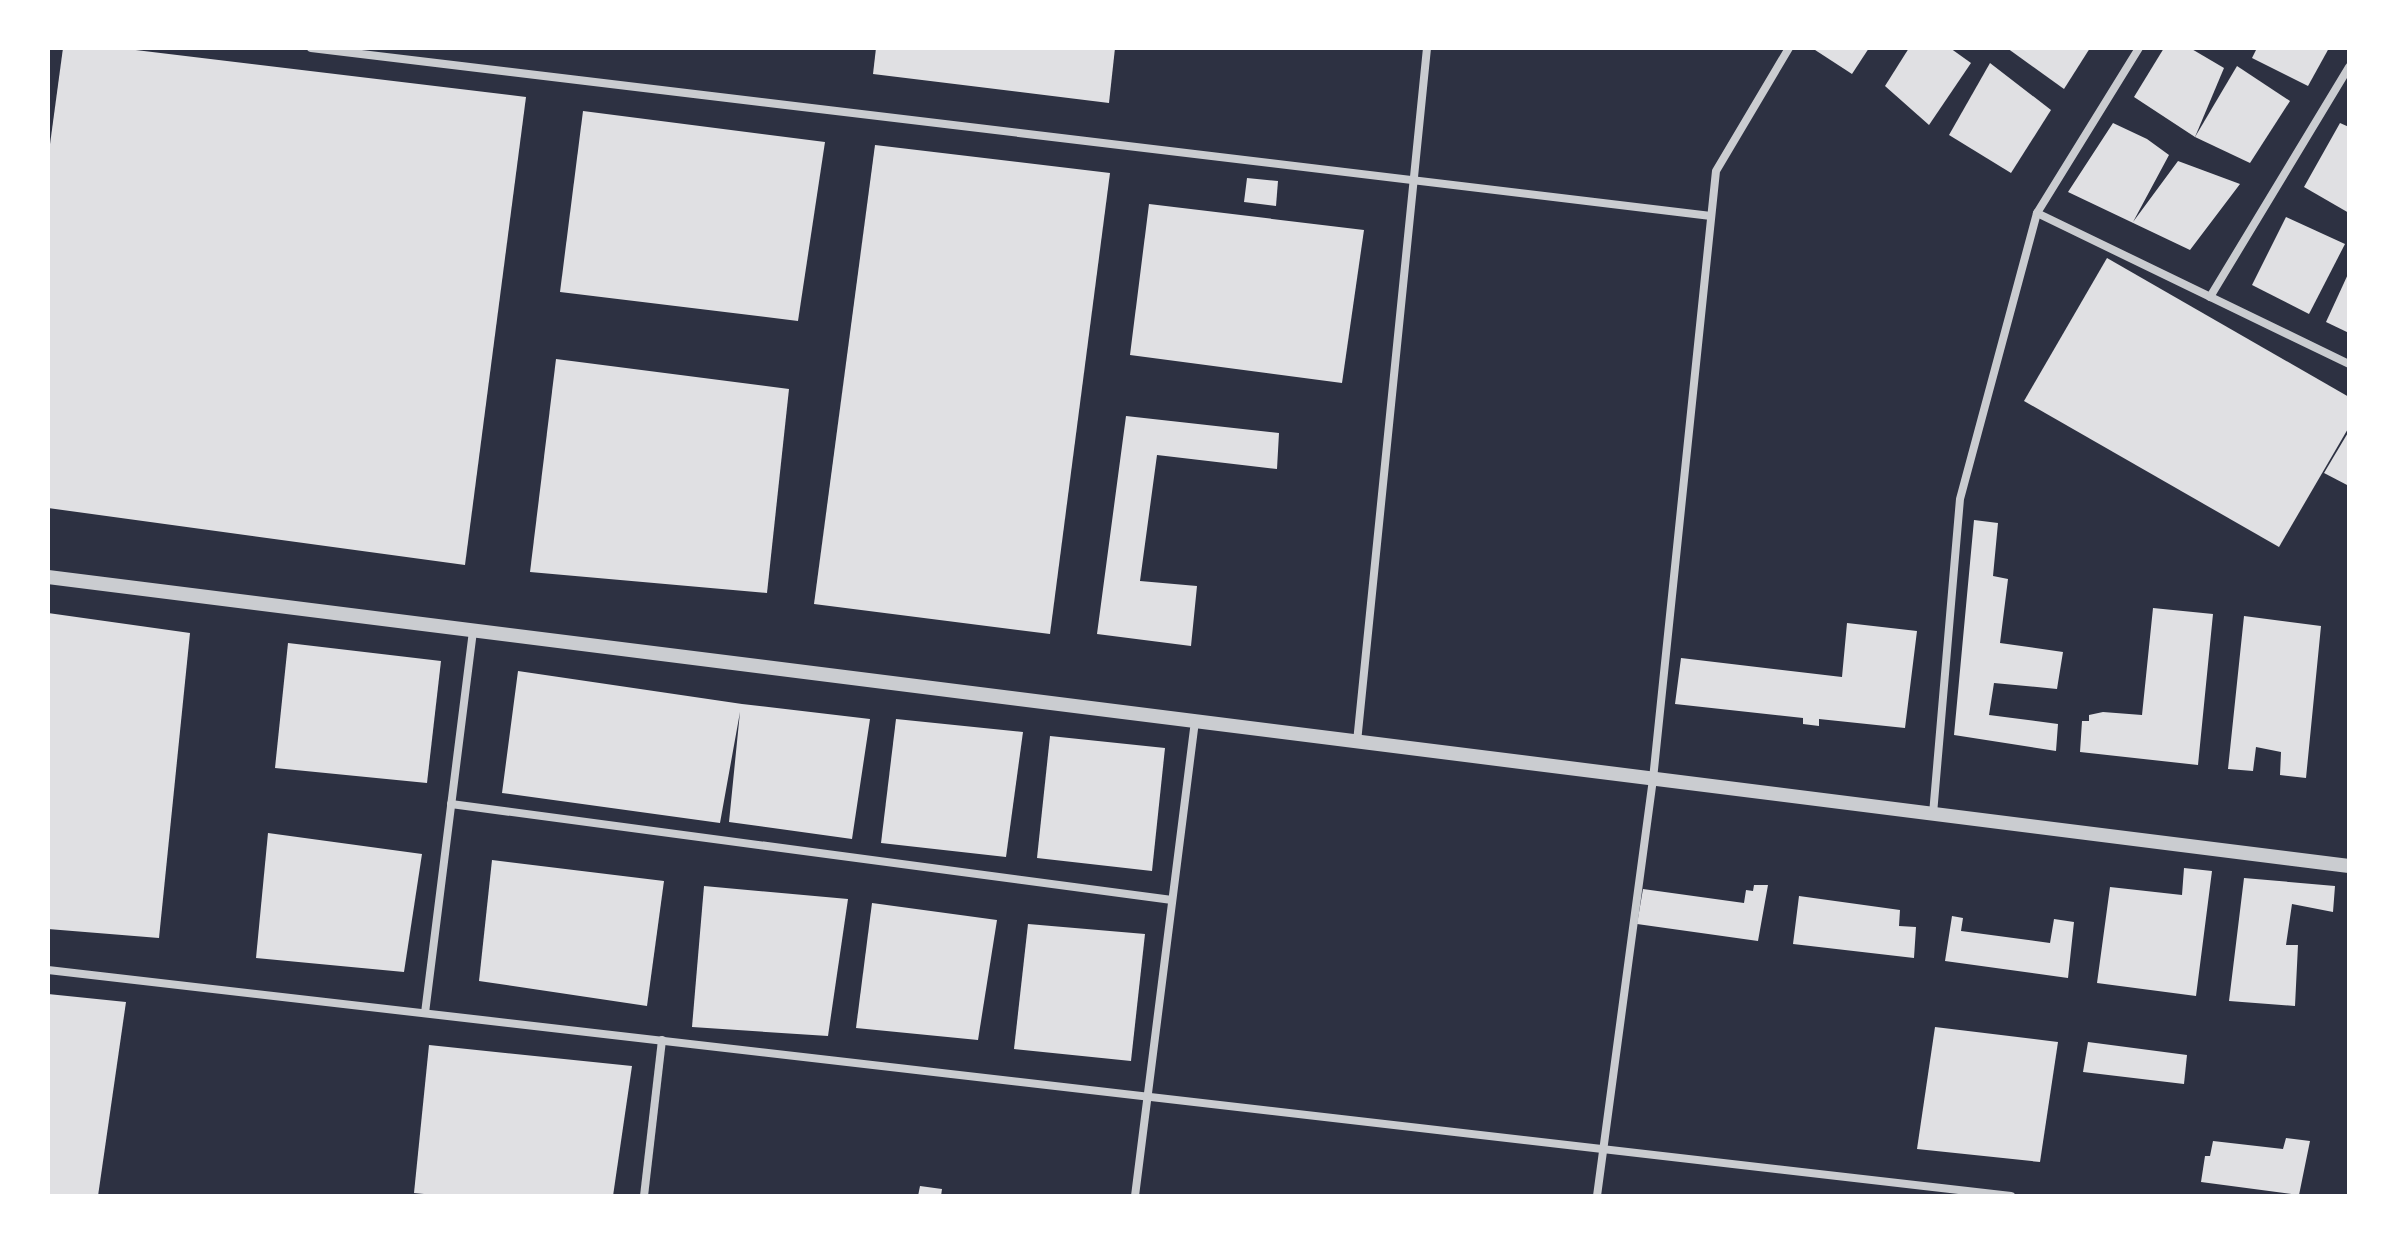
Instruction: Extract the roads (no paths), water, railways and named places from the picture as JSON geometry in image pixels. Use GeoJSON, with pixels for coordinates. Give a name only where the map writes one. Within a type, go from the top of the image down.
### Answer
{"type":"FeatureCollection","features":[{"type":"Feature","properties":{"kind":"street"},"geometry":{"type":"LineString","coordinates":[[311,48],[1711,216]]}},
{"type":"Feature","properties":{"kind":"street"},"geometry":{"type":"LineString","coordinates":[[1357,742],[1427,48]]}},
{"type":"Feature","properties":{"kind":"street"},"geometry":{"type":"LineString","coordinates":[[1597,1196],[1653,779],[1716,171],[1789,48]]}},
{"type":"Feature","properties":{"kind":"street"},"geometry":{"type":"LineString","coordinates":[[1933,814],[1960,499],[2037,213],[2139,48]]}},
{"type":"Feature","properties":{"kind":"street"},"geometry":{"type":"LineString","coordinates":[[2210,297],[2349,67]]}},
{"type":"Feature","properties":{"kind":"street"},"geometry":{"type":"LineString","coordinates":[[2037,213],[2349,364]]}},
{"type":"Feature","properties":{"kind":"street"},"geometry":{"type":"LineString","coordinates":[[48,577],[2349,866]]}},
{"type":"Feature","properties":{"kind":"street"},"geometry":{"type":"LineString","coordinates":[[425,1013],[473,631]]}},
{"type":"Feature","properties":{"kind":"street"},"geometry":{"type":"LineString","coordinates":[[1135,1196],[1195,721]]}},
{"type":"Feature","properties":{"kind":"street"},"geometry":{"type":"LineString","coordinates":[[451,804],[1172,900]]}},
{"type":"Feature","properties":{"kind":"street"},"geometry":{"type":"LineString","coordinates":[[48,970],[2011,1196]]}},
{"type":"Feature","properties":{"kind":"street"},"geometry":{"type":"LineString","coordinates":[[644,1196],[662,1040]]}}]}
